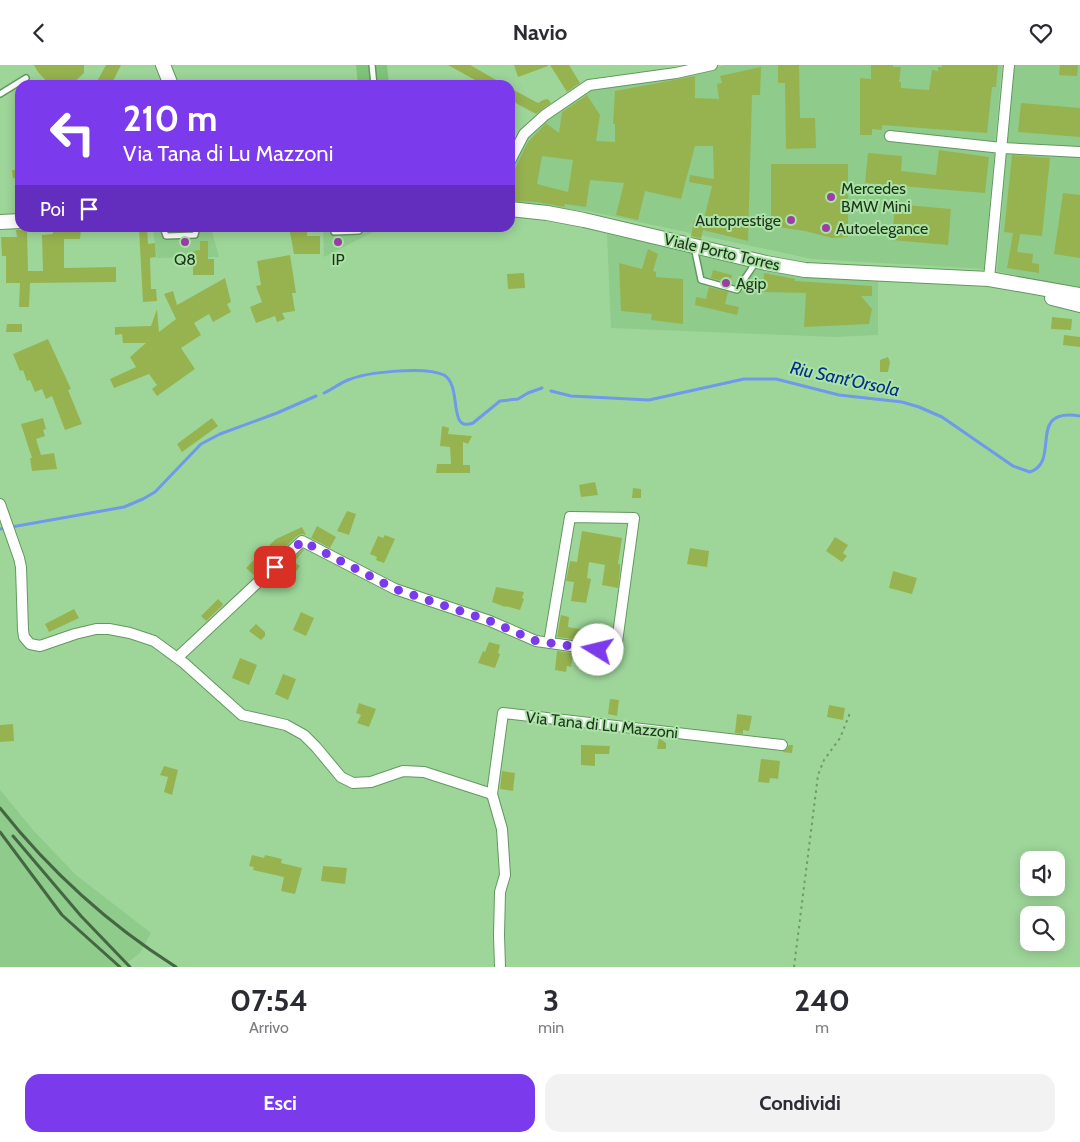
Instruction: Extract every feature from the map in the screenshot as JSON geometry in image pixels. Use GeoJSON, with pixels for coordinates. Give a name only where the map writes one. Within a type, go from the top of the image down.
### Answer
{"type":"FeatureCollection","features":[{"type":"Feature","properties":{"kind":"main road"},"geometry":{"type":"LineString","coordinates":[[163,65],[169,80]]}},
{"type":"Feature","properties":{"kind":"main road","name":"Viale Porto Torres"},"geometry":{"type":"LineString","coordinates":[[515,210],[584,220],[757,261],[805,270],[989,279],[1080,295]]}},
{"type":"Feature","properties":{"kind":"main road"},"geometry":{"type":"LineString","coordinates":[[0,221],[15,221]]}},
{"type":"Feature","properties":{"kind":"main road","name":"Viale Porto Torres"},"geometry":{"type":"LineString","coordinates":[[936,276],[1041,295],[1080,305]]}},
{"type":"Feature","properties":{"kind":"street"},"geometry":{"type":"LineString","coordinates":[[515,151],[524,134],[545,115],[589,85],[676,73],[712,65]]}},
{"type":"Feature","properties":{"kind":"street"},"geometry":{"type":"LineString","coordinates":[[989,279],[1009,65]]}},
{"type":"Feature","properties":{"kind":"street"},"geometry":{"type":"LineString","coordinates":[[890,135],[1002,148],[1080,151]]}},
{"type":"Feature","properties":{"kind":"street"},"geometry":{"type":"LineString","coordinates":[[0,504],[21,567],[23,631],[24,637],[30,644],[40,646],[87,631],[109,629],[130,633],[154,641],[177,658],[242,715],[286,725],[304,735],[341,777],[353,783],[371,782],[403,771],[424,772],[492,793]]}},
{"type":"Feature","properties":{"kind":"street"},"geometry":{"type":"LineString","coordinates":[[177,658],[302,541],[395,589],[490,621],[536,641],[549,643],[614,652],[634,518],[570,517],[549,643]]}},
{"type":"Feature","properties":{"kind":"street","name":"Via Tana di Lu Mazzoni"},"geometry":{"type":"LineString","coordinates":[[500,967],[500,892],[505,875],[502,829],[492,793],[503,713],[782,745]]}},
{"type":"Feature","properties":{"kind":"lane"},"geometry":{"type":"LineString","coordinates":[[372,65],[374,80]]}},
{"type":"Feature","properties":{"kind":"lane"},"geometry":{"type":"LineString","coordinates":[[23,80],[26,78]]}},
{"type":"Feature","properties":{"kind":"lane"},"geometry":{"type":"LineString","coordinates":[[0,93],[15,84]]}},
{"type":"Feature","properties":{"kind":"lane"},"geometry":{"type":"LineString","coordinates":[[165,232],[166,236],[195,235],[196,232]]}},
{"type":"Feature","properties":{"kind":"lane"},"geometry":{"type":"LineString","coordinates":[[694,246],[702,280],[737,290],[757,261]]}},
{"type":"Feature","properties":{"kind":"path"},"geometry":{"type":"LineString","coordinates":[[794,967],[818,775],[824,760],[840,738],[850,713]]}},
{"type":"Feature","properties":{"kind":"shaded area"},"geometry":{"type":"Polygon","coordinates":[[[356,65],[387,65],[388,80],[358,80],[356,65]]]}},
{"type":"Feature","properties":{"kind":"shaded area"},"geometry":{"type":"Polygon","coordinates":[[[725,65],[1002,65],[984,269],[812,259],[588,211],[515,205],[515,160],[528,136],[588,91],[677,77],[725,65]]]}},
{"type":"Feature","properties":{"kind":"shaded area"},"geometry":{"type":"Polygon","coordinates":[[[1014,65],[1080,65],[1080,289],[997,271],[1014,65]]]}},
{"type":"Feature","properties":{"kind":"shaded area","name":"Q8"},"geometry":{"type":"Polygon","coordinates":[[[154,232],[212,232],[219,257],[157,258],[154,232]]]}},
{"type":"Feature","properties":{"kind":"shaded area","name":"IP"},"geometry":{"type":"Polygon","coordinates":[[[323,232],[373,232],[324,257],[323,232]]]}},
{"type":"Feature","properties":{"kind":"shaded area"},"geometry":{"type":"Polygon","coordinates":[[[607,234],[745,264],[878,280],[878,335],[834,337],[611,328],[607,234]]]}},
{"type":"Feature","properties":{"kind":"shaded area"},"geometry":{"type":"Polygon","coordinates":[[[0,790],[34,831],[76,875],[151,933],[140,953],[122,967],[0,967],[0,790]]]}},
{"type":"Feature","properties":{"kind":"building"},"geometry":{"type":"Polygon","coordinates":[[[34,65],[84,65],[84,73],[76,80],[45,80],[34,65]]]}},
{"type":"Feature","properties":{"kind":"building"},"geometry":{"type":"Polygon","coordinates":[[[106,65],[121,65],[114,80],[98,80],[106,65]]]}},
{"type":"Feature","properties":{"kind":"building"},"geometry":{"type":"Polygon","coordinates":[[[448,65],[470,65],[496,80],[475,80],[448,65]]]}},
{"type":"Feature","properties":{"kind":"building"},"geometry":{"type":"Polygon","coordinates":[[[514,65],[548,65],[548,66],[518,77],[514,65]]]}},
{"type":"Feature","properties":{"kind":"building"},"geometry":{"type":"Polygon","coordinates":[[[550,65],[569,65],[580,83],[567,92],[550,65]]]}},
{"type":"Feature","properties":{"kind":"building"},"geometry":{"type":"Polygon","coordinates":[[[778,65],[799,65],[800,118],[815,118],[816,148],[786,149],[785,83],[778,83],[778,65]]]}},
{"type":"Feature","properties":{"kind":"building"},"geometry":{"type":"Polygon","coordinates":[[[871,65],[901,67],[899,82],[901,82],[901,88],[929,90],[932,70],[938,71],[938,67],[942,67],[942,65],[998,65],[996,87],[992,87],[987,133],[882,125],[882,130],[872,129],[872,135],[860,135],[860,78],[871,79],[871,65]]]}},
{"type":"Feature","properties":{"kind":"building"},"geometry":{"type":"Polygon","coordinates":[[[1060,65],[1078,65],[1077,76],[1059,75],[1060,65]]]}},
{"type":"Feature","properties":{"kind":"building"},"geometry":{"type":"Polygon","coordinates":[[[761,67],[760,95],[752,95],[748,241],[703,230],[701,239],[691,236],[694,220],[703,223],[712,186],[689,182],[690,175],[714,179],[713,146],[695,146],[681,199],[645,191],[638,220],[616,215],[624,183],[590,180],[586,207],[565,204],[564,207],[537,202],[515,201],[515,169],[528,142],[546,123],[559,133],[562,112],[587,95],[600,115],[596,141],[615,142],[615,124],[613,124],[615,91],[695,76],[695,98],[719,99],[717,84],[722,83],[720,76],[761,67]],[[542,156],[537,184],[568,192],[573,160],[542,156]]]}},
{"type":"Feature","properties":{"kind":"building"},"geometry":{"type":"Polygon","coordinates":[[[515,91],[538,103],[548,99],[551,103],[536,114],[515,103],[515,91]]]}},
{"type":"Feature","properties":{"kind":"building"},"geometry":{"type":"Polygon","coordinates":[[[1021,103],[1080,108],[1080,137],[1018,132],[1021,103]]]}},
{"type":"Feature","properties":{"kind":"building"},"geometry":{"type":"Polygon","coordinates":[[[939,150],[989,157],[985,193],[865,183],[868,153],[902,156],[901,171],[936,175],[939,150]]]}},
{"type":"Feature","properties":{"kind":"building"},"geometry":{"type":"Polygon","coordinates":[[[1012,155],[1050,158],[1042,236],[1020,234],[1017,252],[1033,254],[1032,263],[1039,264],[1039,273],[1007,268],[1013,233],[1004,232],[1012,155]]]}},
{"type":"Feature","properties":{"kind":"building"},"geometry":{"type":"Polygon","coordinates":[[[771,164],[848,164],[848,237],[832,238],[805,231],[771,226],[771,164]]]}},
{"type":"Feature","properties":{"kind":"building"},"geometry":{"type":"Polygon","coordinates":[[[12,170],[15,170],[15,178],[13,178],[12,170]]]}},
{"type":"Feature","properties":{"kind":"building"},"geometry":{"type":"Polygon","coordinates":[[[1063,193],[1080,195],[1080,258],[1054,254],[1063,193]]]}},
{"type":"Feature","properties":{"kind":"building"},"geometry":{"type":"Polygon","coordinates":[[[895,204],[951,209],[948,245],[892,240],[895,204]]]}},
{"type":"Feature","properties":{"kind":"building"},"geometry":{"type":"Polygon","coordinates":[[[16,232],[27,232],[28,271],[43,271],[42,235],[53,234],[53,232],[81,232],[80,239],[64,239],[64,268],[116,267],[116,282],[30,283],[29,307],[19,307],[20,283],[6,283],[6,256],[2,256],[1,237],[17,237],[16,232]]]}},
{"type":"Feature","properties":{"kind":"building"},"geometry":{"type":"Polygon","coordinates":[[[139,232],[147,232],[148,244],[155,243],[156,257],[150,258],[151,289],[156,289],[157,301],[143,302],[139,232]]]}},
{"type":"Feature","properties":{"kind":"building"},"geometry":{"type":"Polygon","coordinates":[[[290,232],[307,232],[307,236],[320,236],[320,254],[294,254],[290,232]]]}},
{"type":"Feature","properties":{"kind":"building"},"geometry":{"type":"Polygon","coordinates":[[[200,241],[208,241],[208,259],[214,259],[214,275],[193,275],[193,251],[200,250],[200,241]]]}},
{"type":"Feature","properties":{"kind":"building"},"geometry":{"type":"Polygon","coordinates":[[[648,249],[658,254],[653,271],[656,272],[656,277],[683,279],[683,324],[651,320],[652,314],[621,311],[619,263],[642,269],[648,249]]]}},
{"type":"Feature","properties":{"kind":"building"},"geometry":{"type":"Polygon","coordinates":[[[290,255],[296,293],[292,293],[295,311],[282,313],[285,319],[277,322],[275,316],[256,323],[250,307],[262,302],[256,286],[261,285],[257,261],[290,255]]]}},
{"type":"Feature","properties":{"kind":"building"},"geometry":{"type":"Polygon","coordinates":[[[713,270],[732,275],[730,283],[711,278],[713,270]]]}},
{"type":"Feature","properties":{"kind":"building"},"geometry":{"type":"Polygon","coordinates":[[[524,273],[525,288],[508,289],[507,274],[524,273]]]}},
{"type":"Feature","properties":{"kind":"building"},"geometry":{"type":"Polygon","coordinates":[[[764,273],[795,279],[795,281],[872,286],[872,296],[861,296],[872,309],[869,324],[804,327],[806,293],[764,292],[764,273]]]}},
{"type":"Feature","properties":{"kind":"building"},"geometry":{"type":"Polygon","coordinates":[[[225,278],[231,302],[227,304],[231,312],[213,322],[209,314],[194,323],[201,335],[181,348],[195,369],[157,396],[152,389],[157,385],[149,374],[114,388],[110,379],[136,367],[130,357],[146,343],[123,343],[122,334],[115,335],[115,327],[151,326],[157,309],[159,332],[176,319],[164,294],[173,291],[177,305],[225,278]]]}},
{"type":"Feature","properties":{"kind":"building"},"geometry":{"type":"Polygon","coordinates":[[[709,287],[728,292],[725,304],[739,307],[737,315],[695,305],[696,297],[706,299],[709,287]]]}},
{"type":"Feature","properties":{"kind":"building"},"geometry":{"type":"Polygon","coordinates":[[[1052,317],[1072,319],[1071,330],[1051,329],[1052,317]]]}},
{"type":"Feature","properties":{"kind":"building"},"geometry":{"type":"Polygon","coordinates":[[[7,324],[22,324],[22,332],[6,332],[7,324]]]}},
{"type":"Feature","properties":{"kind":"building"},"geometry":{"type":"Polygon","coordinates":[[[1064,335],[1080,337],[1080,347],[1063,345],[1064,335]]]}},
{"type":"Feature","properties":{"kind":"building"},"geometry":{"type":"Polygon","coordinates":[[[48,339],[71,389],[68,390],[82,424],[65,430],[52,396],[46,399],[42,389],[35,392],[30,380],[27,381],[23,370],[20,371],[13,354],[48,339]]]}},
{"type":"Feature","properties":{"kind":"building"},"geometry":{"type":"Polygon","coordinates":[[[888,357],[890,362],[888,372],[880,372],[880,360],[888,357]]]}},
{"type":"Feature","properties":{"kind":"building"},"geometry":{"type":"Polygon","coordinates":[[[43,418],[46,429],[43,430],[45,436],[36,439],[41,455],[54,453],[57,469],[32,471],[30,458],[32,458],[21,424],[43,418]]]}},
{"type":"Feature","properties":{"kind":"building"},"geometry":{"type":"Polygon","coordinates":[[[212,418],[218,426],[182,452],[177,444],[212,418]]]}},
{"type":"Feature","properties":{"kind":"building"},"geometry":{"type":"Polygon","coordinates":[[[442,426],[449,428],[448,434],[472,436],[468,444],[463,442],[463,465],[470,465],[470,473],[436,473],[437,464],[451,464],[450,447],[440,446],[442,426]]]}},
{"type":"Feature","properties":{"kind":"building"},"geometry":{"type":"Polygon","coordinates":[[[595,482],[598,495],[581,497],[579,485],[595,482]]]}},
{"type":"Feature","properties":{"kind":"building"},"geometry":{"type":"Polygon","coordinates":[[[633,488],[641,489],[641,498],[632,498],[633,488]]]}},
{"type":"Feature","properties":{"kind":"building"},"geometry":{"type":"Polygon","coordinates":[[[347,511],[356,514],[349,535],[337,531],[347,511]]]}},
{"type":"Feature","properties":{"kind":"building"},"geometry":{"type":"Polygon","coordinates":[[[317,526],[336,537],[330,548],[311,538],[317,526]]]}},
{"type":"Feature","properties":{"kind":"building"},"geometry":{"type":"Polygon","coordinates":[[[302,527],[306,535],[297,536],[255,576],[246,568],[276,539],[302,527]]]}},
{"type":"Feature","properties":{"kind":"building"},"geometry":{"type":"Polygon","coordinates":[[[582,531],[622,538],[618,564],[620,564],[620,570],[618,588],[602,585],[605,565],[589,562],[587,578],[591,579],[586,603],[571,601],[574,582],[566,581],[570,561],[577,562],[582,531]]]}},
{"type":"Feature","properties":{"kind":"building"},"geometry":{"type":"Polygon","coordinates":[[[385,535],[395,539],[384,563],[376,560],[377,557],[370,554],[378,536],[383,538],[385,535]]]}},
{"type":"Feature","properties":{"kind":"building"},"geometry":{"type":"Polygon","coordinates":[[[835,537],[848,545],[843,553],[847,556],[842,562],[826,551],[835,537]]]}},
{"type":"Feature","properties":{"kind":"building"},"geometry":{"type":"Polygon","coordinates":[[[690,548],[709,551],[707,567],[687,564],[690,548]]]}},
{"type":"Feature","properties":{"kind":"building"},"geometry":{"type":"Polygon","coordinates":[[[303,549],[294,562],[300,566],[292,577],[279,572],[303,549]]]}},
{"type":"Feature","properties":{"kind":"building"},"geometry":{"type":"Polygon","coordinates":[[[893,571],[917,578],[912,594],[889,588],[893,571]]]}},
{"type":"Feature","properties":{"kind":"building"},"geometry":{"type":"Polygon","coordinates":[[[496,587],[524,592],[522,598],[524,599],[520,610],[492,602],[496,587]]]}},
{"type":"Feature","properties":{"kind":"building"},"geometry":{"type":"Polygon","coordinates":[[[218,599],[223,604],[222,606],[206,621],[201,616],[218,599]]]}},
{"type":"Feature","properties":{"kind":"building"},"geometry":{"type":"Polygon","coordinates":[[[74,609],[79,618],[49,632],[45,624],[74,609]]]}},
{"type":"Feature","properties":{"kind":"building"},"geometry":{"type":"Polygon","coordinates":[[[301,612],[314,618],[306,636],[293,630],[301,612]]]}},
{"type":"Feature","properties":{"kind":"building"},"geometry":{"type":"Polygon","coordinates":[[[561,615],[569,617],[568,627],[611,635],[609,644],[557,637],[561,615]]]}},
{"type":"Feature","properties":{"kind":"building"},"geometry":{"type":"Polygon","coordinates":[[[256,624],[265,632],[265,636],[261,640],[249,631],[256,624]]]}},
{"type":"Feature","properties":{"kind":"building"},"geometry":{"type":"Polygon","coordinates":[[[489,642],[500,645],[498,653],[500,654],[495,668],[478,663],[489,642]]]}},
{"type":"Feature","properties":{"kind":"building"},"geometry":{"type":"Polygon","coordinates":[[[557,651],[573,653],[571,667],[567,666],[566,672],[555,670],[557,651]]]}},
{"type":"Feature","properties":{"kind":"building"},"geometry":{"type":"Polygon","coordinates":[[[240,658],[257,665],[249,685],[232,678],[240,658]]]}},
{"type":"Feature","properties":{"kind":"building"},"geometry":{"type":"Polygon","coordinates":[[[283,674],[296,679],[288,700],[275,694],[283,674]]]}},
{"type":"Feature","properties":{"kind":"building"},"geometry":{"type":"Polygon","coordinates":[[[610,699],[619,700],[617,716],[608,714],[610,699]]]}},
{"type":"Feature","properties":{"kind":"building"},"geometry":{"type":"Polygon","coordinates":[[[359,703],[376,709],[369,727],[357,723],[361,715],[356,713],[359,703]]]}},
{"type":"Feature","properties":{"kind":"building"},"geometry":{"type":"Polygon","coordinates":[[[829,705],[845,708],[843,720],[827,717],[829,705]]]}},
{"type":"Feature","properties":{"kind":"building"},"geometry":{"type":"Polygon","coordinates":[[[737,714],[752,716],[749,731],[743,730],[743,734],[735,733],[737,714]]]}},
{"type":"Feature","properties":{"kind":"building"},"geometry":{"type":"Polygon","coordinates":[[[13,724],[14,741],[0,742],[0,725],[13,724]]]}},
{"type":"Feature","properties":{"kind":"building"},"geometry":{"type":"Polygon","coordinates":[[[659,738],[666,743],[666,749],[657,749],[659,738]]]}},
{"type":"Feature","properties":{"kind":"building"},"geometry":{"type":"Polygon","coordinates":[[[581,745],[610,746],[609,754],[595,754],[595,766],[581,765],[581,745]]]}},
{"type":"Feature","properties":{"kind":"building"},"geometry":{"type":"Polygon","coordinates":[[[789,745],[793,745],[792,753],[782,752],[787,749],[789,745]]]}},
{"type":"Feature","properties":{"kind":"building"},"geometry":{"type":"Polygon","coordinates":[[[761,759],[780,761],[778,779],[770,778],[769,783],[758,782],[761,759]]]}},
{"type":"Feature","properties":{"kind":"building"},"geometry":{"type":"Polygon","coordinates":[[[164,766],[178,770],[172,795],[164,792],[168,777],[160,775],[164,766]]]}},
{"type":"Feature","properties":{"kind":"building"},"geometry":{"type":"Polygon","coordinates":[[[502,771],[515,773],[513,791],[500,789],[502,771]]]}},
{"type":"Feature","properties":{"kind":"building"},"geometry":{"type":"Polygon","coordinates":[[[252,855],[264,858],[265,855],[282,859],[281,863],[302,868],[295,894],[281,891],[284,877],[253,870],[254,867],[249,866],[252,855]]]}},
{"type":"Feature","properties":{"kind":"building"},"geometry":{"type":"Polygon","coordinates":[[[323,866],[347,868],[345,884],[321,881],[323,866]]]}},
{"type":"Feature","properties":{"kind":"waterway","name":"Riu Sant'Orsola"},"geometry":{"type":"LineString","coordinates":[[324,393],[357,377],[396,371],[435,372],[444,375],[450,381],[457,415],[460,421],[465,424],[473,423],[500,401],[518,399],[542,388]]}},
{"type":"Feature","properties":{"kind":"waterway","name":"Riu Sant'Orsola"},"geometry":{"type":"LineString","coordinates":[[551,391],[571,396],[649,400],[744,379],[776,379],[839,395],[902,402],[919,407],[942,417],[1013,466],[1030,472],[1039,466],[1044,457],[1048,427],[1053,419],[1063,415],[1080,416]]}},
{"type":"Feature","properties":{"kind":"waterway","name":"Riu Sant'Orsola"},"geometry":{"type":"LineString","coordinates":[[0,529],[124,507],[155,492],[201,444],[220,434],[316,396]]}},
{"type":"Feature","properties":{"kind":"railway"},"geometry":{"type":"LineString","coordinates":[[0,808],[39,853],[81,895],[127,933],[176,967]]}},
{"type":"Feature","properties":{"kind":"railway"},"geometry":{"type":"LineString","coordinates":[[0,832],[62,915],[120,967]]}},
{"type":"Feature","properties":{"kind":"railway"},"geometry":{"type":"LineString","coordinates":[[13,836],[81,916],[130,967]]}},
{"type":"Feature","properties":{"kind":"place","name":"Mercedes BMW Mini"},"geometry":{"type":"Point","coordinates":[831,197]}},
{"type":"Feature","properties":{"kind":"place","name":"Autoprestige"},"geometry":{"type":"Point","coordinates":[791,220]}},
{"type":"Feature","properties":{"kind":"place","name":"Autoelegance"},"geometry":{"type":"Point","coordinates":[826,228]}},
{"type":"Feature","properties":{"kind":"place","name":"Q8"},"geometry":{"type":"Point","coordinates":[185,242]}},
{"type":"Feature","properties":{"kind":"place","name":"IP"},"geometry":{"type":"Point","coordinates":[338,242]}},
{"type":"Feature","properties":{"kind":"place","name":"Agip"},"geometry":{"type":"Point","coordinates":[726,283]}},
{"type":"Feature","properties":{"kind":"route"},"geometry":{"type":"LineString","coordinates":[[275,567],[302,541],[395,589],[490,621],[536,641],[598,650]]}}]}
